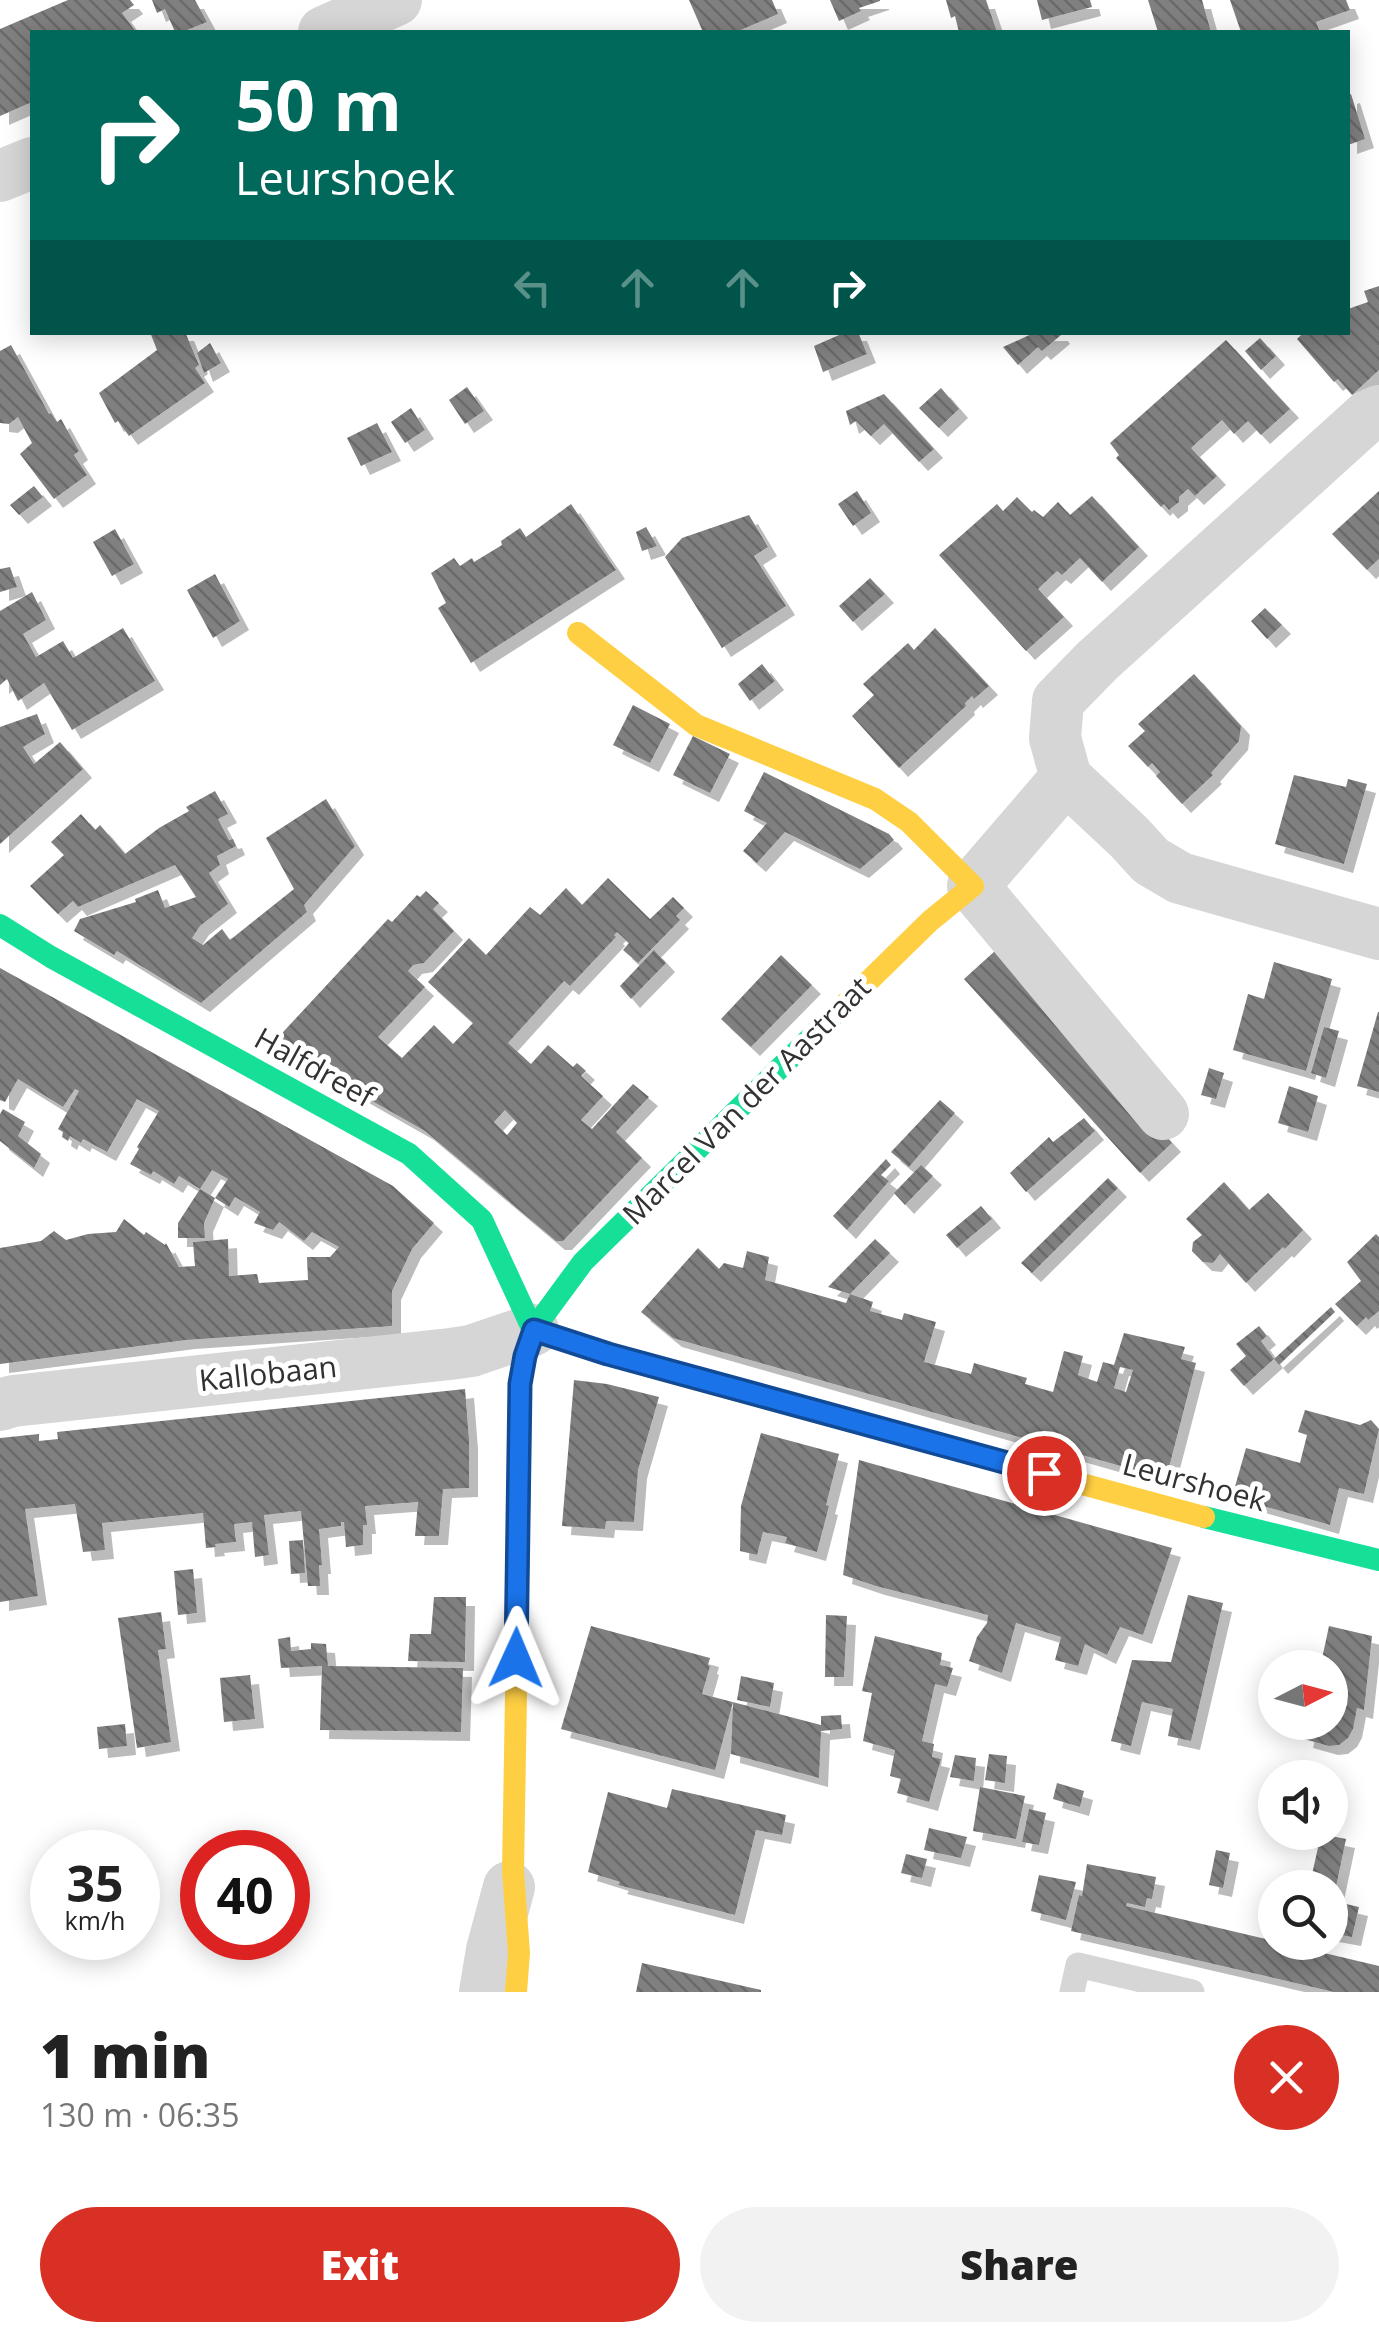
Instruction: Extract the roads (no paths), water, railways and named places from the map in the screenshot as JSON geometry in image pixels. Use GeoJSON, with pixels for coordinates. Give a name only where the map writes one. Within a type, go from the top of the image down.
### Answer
{"type":"FeatureCollection","features":[{"type":"Feature","properties":{"kind":"street"},"geometry":{"type":"LineString","coordinates":[[328,30],[396,0]]}},
{"type":"Feature","properties":{"kind":"street"},"geometry":{"type":"LineString","coordinates":[[0,176],[30,163]]}},
{"type":"Feature","properties":{"kind":"street"},"geometry":{"type":"LineString","coordinates":[[1379,411],[1354,428],[1058,701],[1055,738],[1066,778],[1130,837],[1151,862],[1180,878],[1379,934]]}},
{"type":"Feature","properties":{"kind":"street"},"geometry":{"type":"LineString","coordinates":[[578,633],[696,724],[875,800],[909,822],[973,886],[1163,1114]]}},
{"type":"Feature","properties":{"kind":"street","name":"Marcel Van der Aastraat"},"geometry":{"type":"LineString","coordinates":[[534,1330],[584,1262],[930,920],[973,886],[1066,778]]}},
{"type":"Feature","properties":{"kind":"street","name":"Halfdreef"},"geometry":{"type":"LineString","coordinates":[[0,925],[409,1154],[482,1220],[534,1330]]}},
{"type":"Feature","properties":{"kind":"street"},"geometry":{"type":"LineString","coordinates":[[516,1992],[519,1953],[513,1871],[520,1384],[534,1330]]}},
{"type":"Feature","properties":{"kind":"street","name":"Kallobaan"},"geometry":{"type":"LineString","coordinates":[[0,1405],[450,1354],[534,1330]]}},
{"type":"Feature","properties":{"kind":"street","name":"Leurshoek"},"geometry":{"type":"LineString","coordinates":[[534,1330],[680,1375],[1274,1536],[1379,1560]]}},
{"type":"Feature","properties":{"kind":"street"},"geometry":{"type":"LineString","coordinates":[[485,1992],[513,1871]]}},
{"type":"Feature","properties":{"kind":"lane"},"geometry":{"type":"LineString","coordinates":[[1072,1992],[1078,1965],[1192,1992]]}}]}
